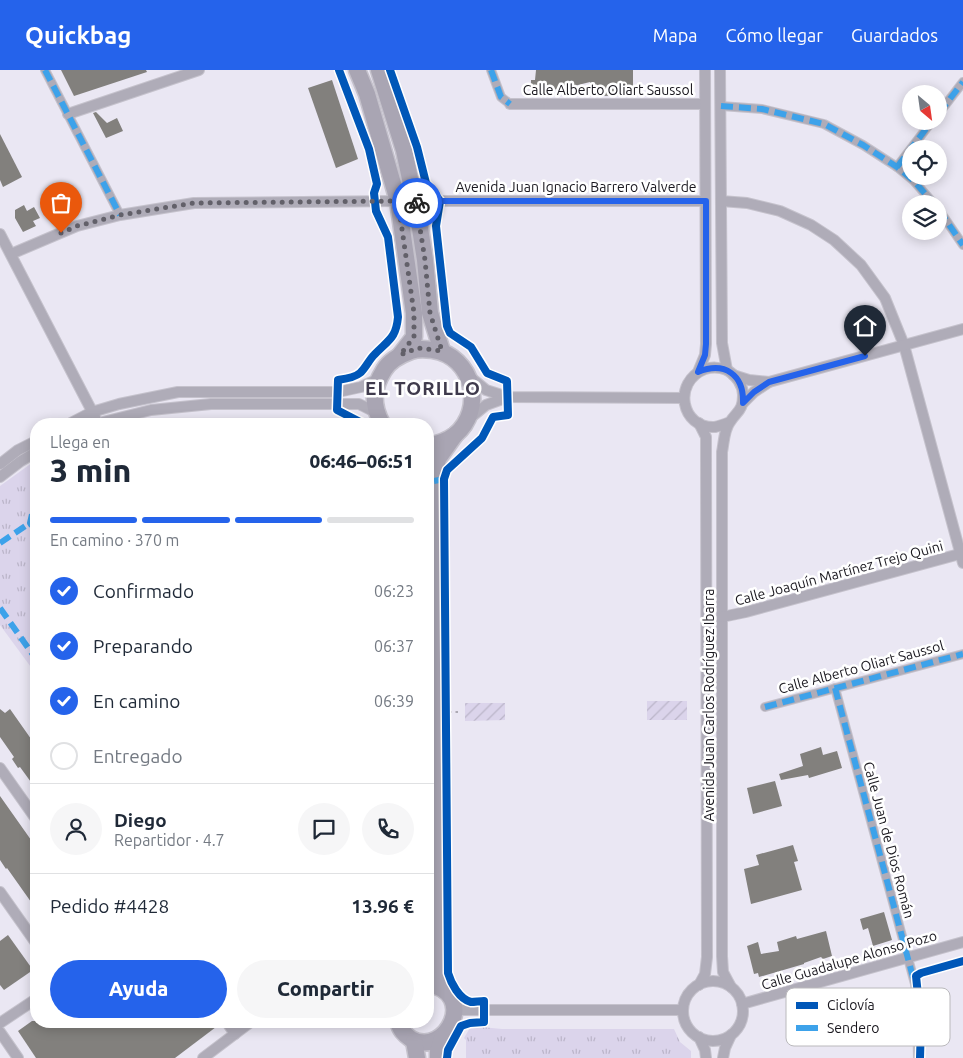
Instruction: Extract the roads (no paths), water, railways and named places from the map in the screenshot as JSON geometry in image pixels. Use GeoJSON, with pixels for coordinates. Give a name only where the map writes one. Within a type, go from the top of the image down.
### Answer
{"type":"FeatureCollection","features":[{"type":"Feature","properties":{"kind":"main road"},"geometry":{"type":"LineString","coordinates":[[357,70],[398,201],[414,313],[414,337],[400,355],[387,365],[378,379],[374,402],[379,418]]}},
{"type":"Feature","properties":{"kind":"main road"},"geometry":{"type":"LineString","coordinates":[[379,70],[404,150],[416,203],[425,260],[430,313],[442,351]]}},
{"type":"Feature","properties":{"kind":"main road"},"geometry":{"type":"LineString","coordinates":[[399,1028],[414,1041],[429,1043],[442,1038],[450,1030],[454,1020],[455,1010],[450,996],[435,987],[434,481],[438,459],[468,419],[472,405],[472,389],[468,376],[457,361],[442,351],[418,348],[400,355]]}},
{"type":"Feature","properties":{"kind":"main road"},"geometry":{"type":"LineString","coordinates":[[434,445],[441,443],[456,434]]}},
{"type":"Feature","properties":{"kind":"main road"},"geometry":{"type":"LineString","coordinates":[[438,1058],[442,1038]]}},
{"type":"Feature","properties":{"kind":"main road"},"geometry":{"type":"LineString","coordinates":[[414,1041],[417,1058]]}},
{"type":"Feature","properties":{"kind":"street"},"geometry":{"type":"LineString","coordinates":[[45,70],[120,215]]}},
{"type":"Feature","properties":{"kind":"street"},"geometry":{"type":"LineString","coordinates":[[68,114],[199,70]]}},
{"type":"Feature","properties":{"kind":"street"},"geometry":{"type":"LineString","coordinates":[[491,70],[501,97],[510,104]]}},
{"type":"Feature","properties":{"kind":"street"},"geometry":{"type":"LineString","coordinates":[[698,372],[705,355],[706,344],[705,70]]}},
{"type":"Feature","properties":{"kind":"street"},"geometry":{"type":"LineString","coordinates":[[720,70],[722,343],[730,372],[740,383],[743,392],[743,403]]}},
{"type":"Feature","properties":{"kind":"street"},"geometry":{"type":"LineString","coordinates":[[948,101],[963,82]]}},
{"type":"Feature","properties":{"kind":"street","name":"Calle Alberto Oliart Saussol"},"geometry":{"type":"LineString","coordinates":[[510,104],[705,104]]}},
{"type":"Feature","properties":{"kind":"street"},"geometry":{"type":"LineString","coordinates":[[720,106],[762,109],[824,124],[897,167],[914,181],[926,195]]}},
{"type":"Feature","properties":{"kind":"street"},"geometry":{"type":"LineString","coordinates":[[897,167],[925,130]]}},
{"type":"Feature","properties":{"kind":"street"},"geometry":{"type":"LineString","coordinates":[[11,254],[77,226],[120,215],[194,203],[398,201]]}},
{"type":"Feature","properties":{"kind":"street","name":"Avenida Juan Ignacio Barrero Valverde"},"geometry":{"type":"LineString","coordinates":[[416,203],[440,201],[706,201]]}},
{"type":"Feature","properties":{"kind":"street"},"geometry":{"type":"LineString","coordinates":[[721,201],[747,203],[780,211],[811,225],[834,240],[861,265],[885,298],[904,345],[962,556]]}},
{"type":"Feature","properties":{"kind":"street"},"geometry":{"type":"LineString","coordinates":[[947,222],[963,245]]}},
{"type":"Feature","properties":{"kind":"street"},"geometry":{"type":"LineString","coordinates":[[0,234],[95,418]]}},
{"type":"Feature","properties":{"kind":"street"},"geometry":{"type":"LineString","coordinates":[[769,382],[749,380],[730,372],[709,368],[698,372],[689,380],[684,398],[686,409],[691,417],[699,423],[710,427],[718,427],[730,422],[738,414],[743,403],[754,392],[769,382],[963,329]]}},
{"type":"Feature","properties":{"kind":"street"},"geometry":{"type":"LineString","coordinates":[[468,376],[486,390],[508,397],[684,398]]}},
{"type":"Feature","properties":{"kind":"street"},"geometry":{"type":"LineString","coordinates":[[80,418],[92,412],[119,404],[178,392],[338,392],[361,387],[378,379]]}},
{"type":"Feature","properties":{"kind":"street"},"geometry":{"type":"LineString","coordinates":[[468,419],[486,406],[508,397]]}},
{"type":"Feature","properties":{"kind":"street"},"geometry":{"type":"LineString","coordinates":[[118,418],[151,410],[211,404],[359,404],[379,418]]}},
{"type":"Feature","properties":{"kind":"street","name":"Avenida Juan Carlos Rodríguez Ibarra"},"geometry":{"type":"LineString","coordinates":[[730,422],[722,452],[722,956],[723,972],[731,987]]}},
{"type":"Feature","properties":{"kind":"street","name":"Avenida Juan Carlos Rodríguez Ibarra"},"geometry":{"type":"LineString","coordinates":[[699,423],[706,438],[707,957],[705,974],[699,985]]}},
{"type":"Feature","properties":{"kind":"street"},"geometry":{"type":"LineString","coordinates":[[0,464],[18,450],[30,444]]}},
{"type":"Feature","properties":{"kind":"street"},"geometry":{"type":"LineString","coordinates":[[0,477],[30,455]]}},
{"type":"Feature","properties":{"kind":"street","name":"Calle Joaquín Martínez Trejo Quini"},"geometry":{"type":"LineString","coordinates":[[722,617],[962,556]]}},
{"type":"Feature","properties":{"kind":"street","name":"Calle Alberto Oliart Saussol"},"geometry":{"type":"LineString","coordinates":[[765,707],[963,654]]}},
{"type":"Feature","properties":{"kind":"street","name":"Calle Juan de Dios Román"},"geometry":{"type":"LineString","coordinates":[[835,688],[916,988]]}},
{"type":"Feature","properties":{"kind":"street"},"geometry":{"type":"LineString","coordinates":[[0,768],[30,810]]}},
{"type":"Feature","properties":{"kind":"street"},"geometry":{"type":"LineString","coordinates":[[0,892],[30,934]]}},
{"type":"Feature","properties":{"kind":"street","name":"Calle Guadalupe Alonso Pozo"},"geometry":{"type":"LineString","coordinates":[[800,988],[963,942]]}},
{"type":"Feature","properties":{"kind":"street"},"geometry":{"type":"LineString","coordinates":[[699,1038],[710,1041],[719,1040],[730,1035],[738,1028],[742,1017],[742,1004],[731,987],[713,981],[699,985],[690,992],[685,1002],[684,1018],[688,1027],[699,1038],[705,1050],[706,1058]]}},
{"type":"Feature","properties":{"kind":"street","name":"Calle Guadalupe Alonso Pozo"},"geometry":{"type":"LineString","coordinates":[[742,1004],[786,992]]}},
{"type":"Feature","properties":{"kind":"street"},"geometry":{"type":"LineString","coordinates":[[0,1023],[30,1003]]}},
{"type":"Feature","properties":{"kind":"street"},"geometry":{"type":"LineString","coordinates":[[455,1010],[683,1010]]}},
{"type":"Feature","properties":{"kind":"street"},"geometry":{"type":"LineString","coordinates":[[231,1028],[235,1034]]}},
{"type":"Feature","properties":{"kind":"street"},"geometry":{"type":"LineString","coordinates":[[203,1058],[241,1028]]}},
{"type":"Feature","properties":{"kind":"street"},"geometry":{"type":"LineString","coordinates":[[0,1032],[18,1058]]}},
{"type":"Feature","properties":{"kind":"street"},"geometry":{"type":"LineString","coordinates":[[723,1058],[730,1035]]}},
{"type":"Feature","properties":{"kind":"district","name":"EL TORILLO"},"geometry":{"type":"Point","coordinates":[423,388]}}]}
